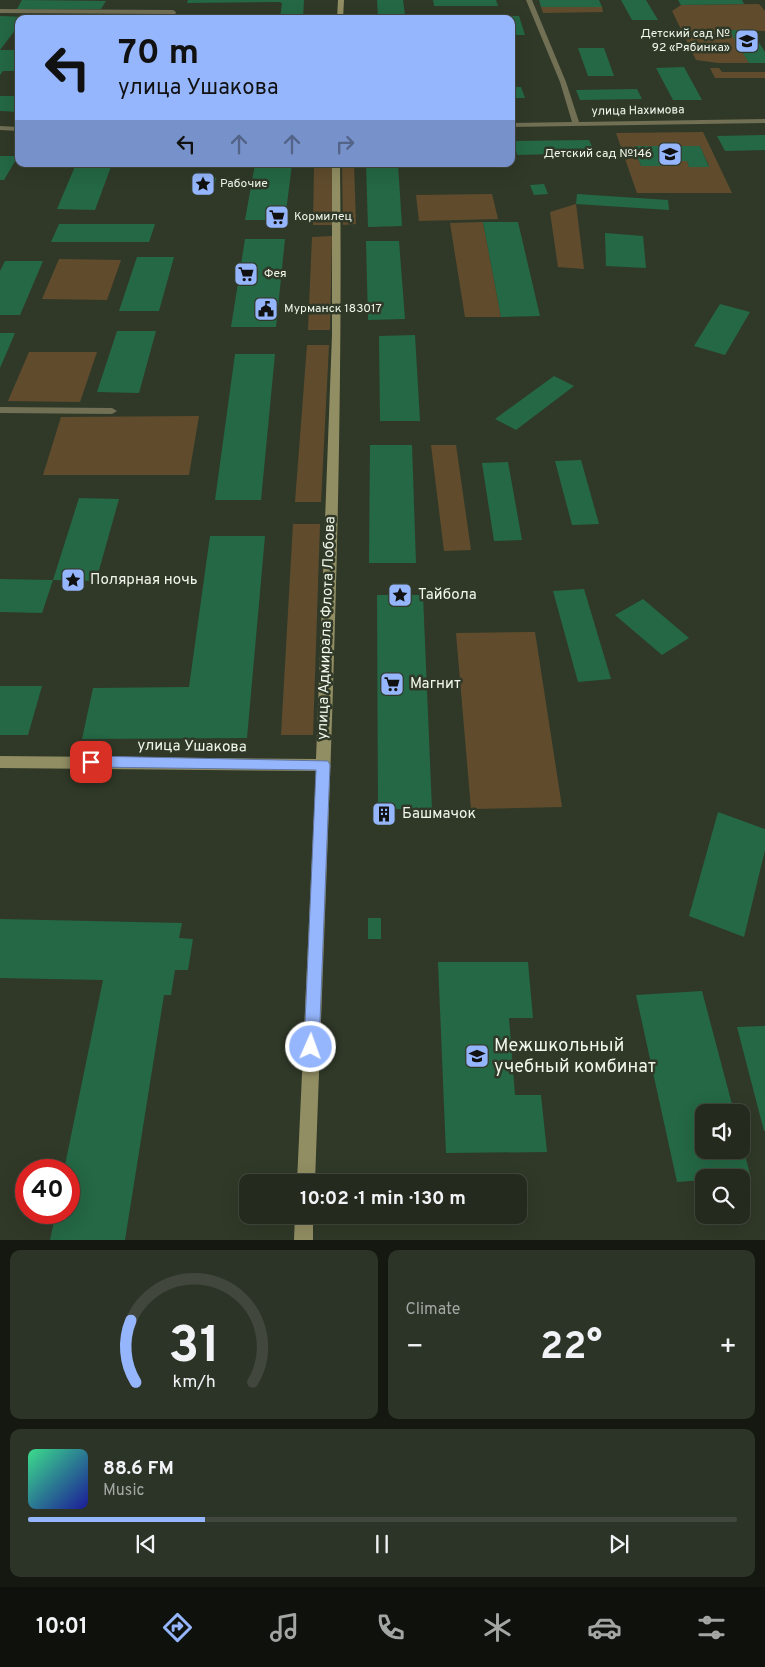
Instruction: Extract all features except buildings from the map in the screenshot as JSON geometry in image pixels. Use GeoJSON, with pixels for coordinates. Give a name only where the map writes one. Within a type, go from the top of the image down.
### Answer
{"type":"FeatureCollection","features":[{"type":"Feature","properties":{"kind":"street"},"geometry":{"type":"LineString","coordinates":[[340,15],[341,0]]}},
{"type":"Feature","properties":{"kind":"street"},"geometry":{"type":"LineString","coordinates":[[529,0],[560,75],[576,123]]}},
{"type":"Feature","properties":{"kind":"street"},"geometry":{"type":"LineString","coordinates":[[0,11],[174,12],[173,15]]}},
{"type":"Feature","properties":{"kind":"street","name":"улица Нахимова"},"geometry":{"type":"LineString","coordinates":[[515,125],[765,120]]}},
{"type":"Feature","properties":{"kind":"street"},"geometry":{"type":"LineString","coordinates":[[0,128],[15,128]]}},
{"type":"Feature","properties":{"kind":"street","name":"улица Адмирала Флота Лобова"},"geometry":{"type":"LineString","coordinates":[[306,1174],[323,765],[337,335],[336,167]]}},
{"type":"Feature","properties":{"kind":"street"},"geometry":{"type":"LineString","coordinates":[[0,410],[112,411]]}},
{"type":"Feature","properties":{"kind":"street","name":"улица Ушакова"},"geometry":{"type":"LineString","coordinates":[[0,762],[323,765]]}},
{"type":"Feature","properties":{"kind":"street"},"geometry":{"type":"LineString","coordinates":[[303,1240],[304,1224]]}},
{"type":"Feature","properties":{"kind":"shaded area"},"geometry":{"type":"Polygon","coordinates":[[[759,4],[765,11],[765,31],[730,30],[749,63],[718,63],[696,60],[672,11],[681,5],[759,4]]]}},
{"type":"Feature","properties":{"kind":"shaded area"},"geometry":{"type":"Polygon","coordinates":[[[541,7],[602,7],[603,12],[543,13],[541,7]]]}},
{"type":"Feature","properties":{"kind":"shaded area"},"geometry":{"type":"Polygon","coordinates":[[[710,68],[719,68],[722,72],[765,72],[765,78],[715,78],[710,68]]]}},
{"type":"Feature","properties":{"kind":"shaded area"},"geometry":{"type":"Polygon","coordinates":[[[703,132],[732,193],[637,193],[616,133],[703,132]],[[634,146],[641,166],[661,166],[659,161],[687,161],[689,167],[709,166],[700,146],[634,146]]]}},
{"type":"Feature","properties":{"kind":"shaded area"},"geometry":{"type":"Polygon","coordinates":[[[314,167],[332,167],[332,225],[313,225],[314,167]]]}},
{"type":"Feature","properties":{"kind":"shaded area"},"geometry":{"type":"Polygon","coordinates":[[[342,167],[354,167],[356,224],[343,225],[342,167]]]}},
{"type":"Feature","properties":{"kind":"shaded area"},"geometry":{"type":"Polygon","coordinates":[[[492,194],[498,219],[419,221],[416,195],[492,194]]]}},
{"type":"Feature","properties":{"kind":"shaded area"},"geometry":{"type":"Polygon","coordinates":[[[576,204],[584,269],[558,267],[550,212],[576,204]]]}},
{"type":"Feature","properties":{"kind":"shaded area"},"geometry":{"type":"Polygon","coordinates":[[[483,222],[501,317],[465,317],[450,223],[483,222]]]}},
{"type":"Feature","properties":{"kind":"shaded area"},"geometry":{"type":"Polygon","coordinates":[[[332,236],[330,330],[308,330],[312,237],[332,236]]]}},
{"type":"Feature","properties":{"kind":"shaded area"},"geometry":{"type":"Polygon","coordinates":[[[59,259],[121,260],[107,300],[42,299],[59,259]]]}},
{"type":"Feature","properties":{"kind":"shaded area"},"geometry":{"type":"Polygon","coordinates":[[[307,345],[329,345],[321,502],[295,502],[307,345]]]}},
{"type":"Feature","properties":{"kind":"shaded area"},"geometry":{"type":"Polygon","coordinates":[[[29,352],[97,352],[80,402],[8,401],[29,352]]]}},
{"type":"Feature","properties":{"kind":"shaded area"},"geometry":{"type":"Polygon","coordinates":[[[199,416],[189,475],[43,475],[61,417],[199,416]]]}},
{"type":"Feature","properties":{"kind":"shaded area"},"geometry":{"type":"Polygon","coordinates":[[[431,445],[456,445],[471,550],[444,551],[431,445]]]}},
{"type":"Feature","properties":{"kind":"shaded area"},"geometry":{"type":"Polygon","coordinates":[[[293,524],[320,524],[313,735],[281,735],[293,524]]]}},
{"type":"Feature","properties":{"kind":"shaded area"},"geometry":{"type":"Polygon","coordinates":[[[535,632],[562,807],[471,809],[456,633],[535,632]]]}},
{"type":"Feature","properties":{"kind":"place","name":"Детский сад № 92 «Рябинка»"},"geometry":{"type":"Point","coordinates":[747,41]}},
{"type":"Feature","properties":{"kind":"place","name":"Детский сад №146"},"geometry":{"type":"Point","coordinates":[670,154]}},
{"type":"Feature","properties":{"kind":"place","name":"Рабочие"},"geometry":{"type":"Point","coordinates":[203,184]}},
{"type":"Feature","properties":{"kind":"place","name":"Кормилец"},"geometry":{"type":"Point","coordinates":[277,217]}},
{"type":"Feature","properties":{"kind":"place","name":"Фея"},"geometry":{"type":"Point","coordinates":[246,274]}},
{"type":"Feature","properties":{"kind":"place","name":"Мурманск 183017"},"geometry":{"type":"Point","coordinates":[266,309]}},
{"type":"Feature","properties":{"kind":"place","name":"Полярная ночь"},"geometry":{"type":"Point","coordinates":[73,580]}},
{"type":"Feature","properties":{"kind":"place","name":"Тайбола"},"geometry":{"type":"Point","coordinates":[400,595]}},
{"type":"Feature","properties":{"kind":"place","name":"Магнит"},"geometry":{"type":"Point","coordinates":[392,684]}},
{"type":"Feature","properties":{"kind":"place","name":"Башмачок"},"geometry":{"type":"Point","coordinates":[384,814]}},
{"type":"Feature","properties":{"kind":"place","name":"Межшкольный учебный комбинат"},"geometry":{"type":"Point","coordinates":[477,1056]}},
{"type":"Feature","properties":{"kind":"route"},"geometry":{"type":"LineString","coordinates":[[91,762],[323,765],[311,1047]]}}]}
